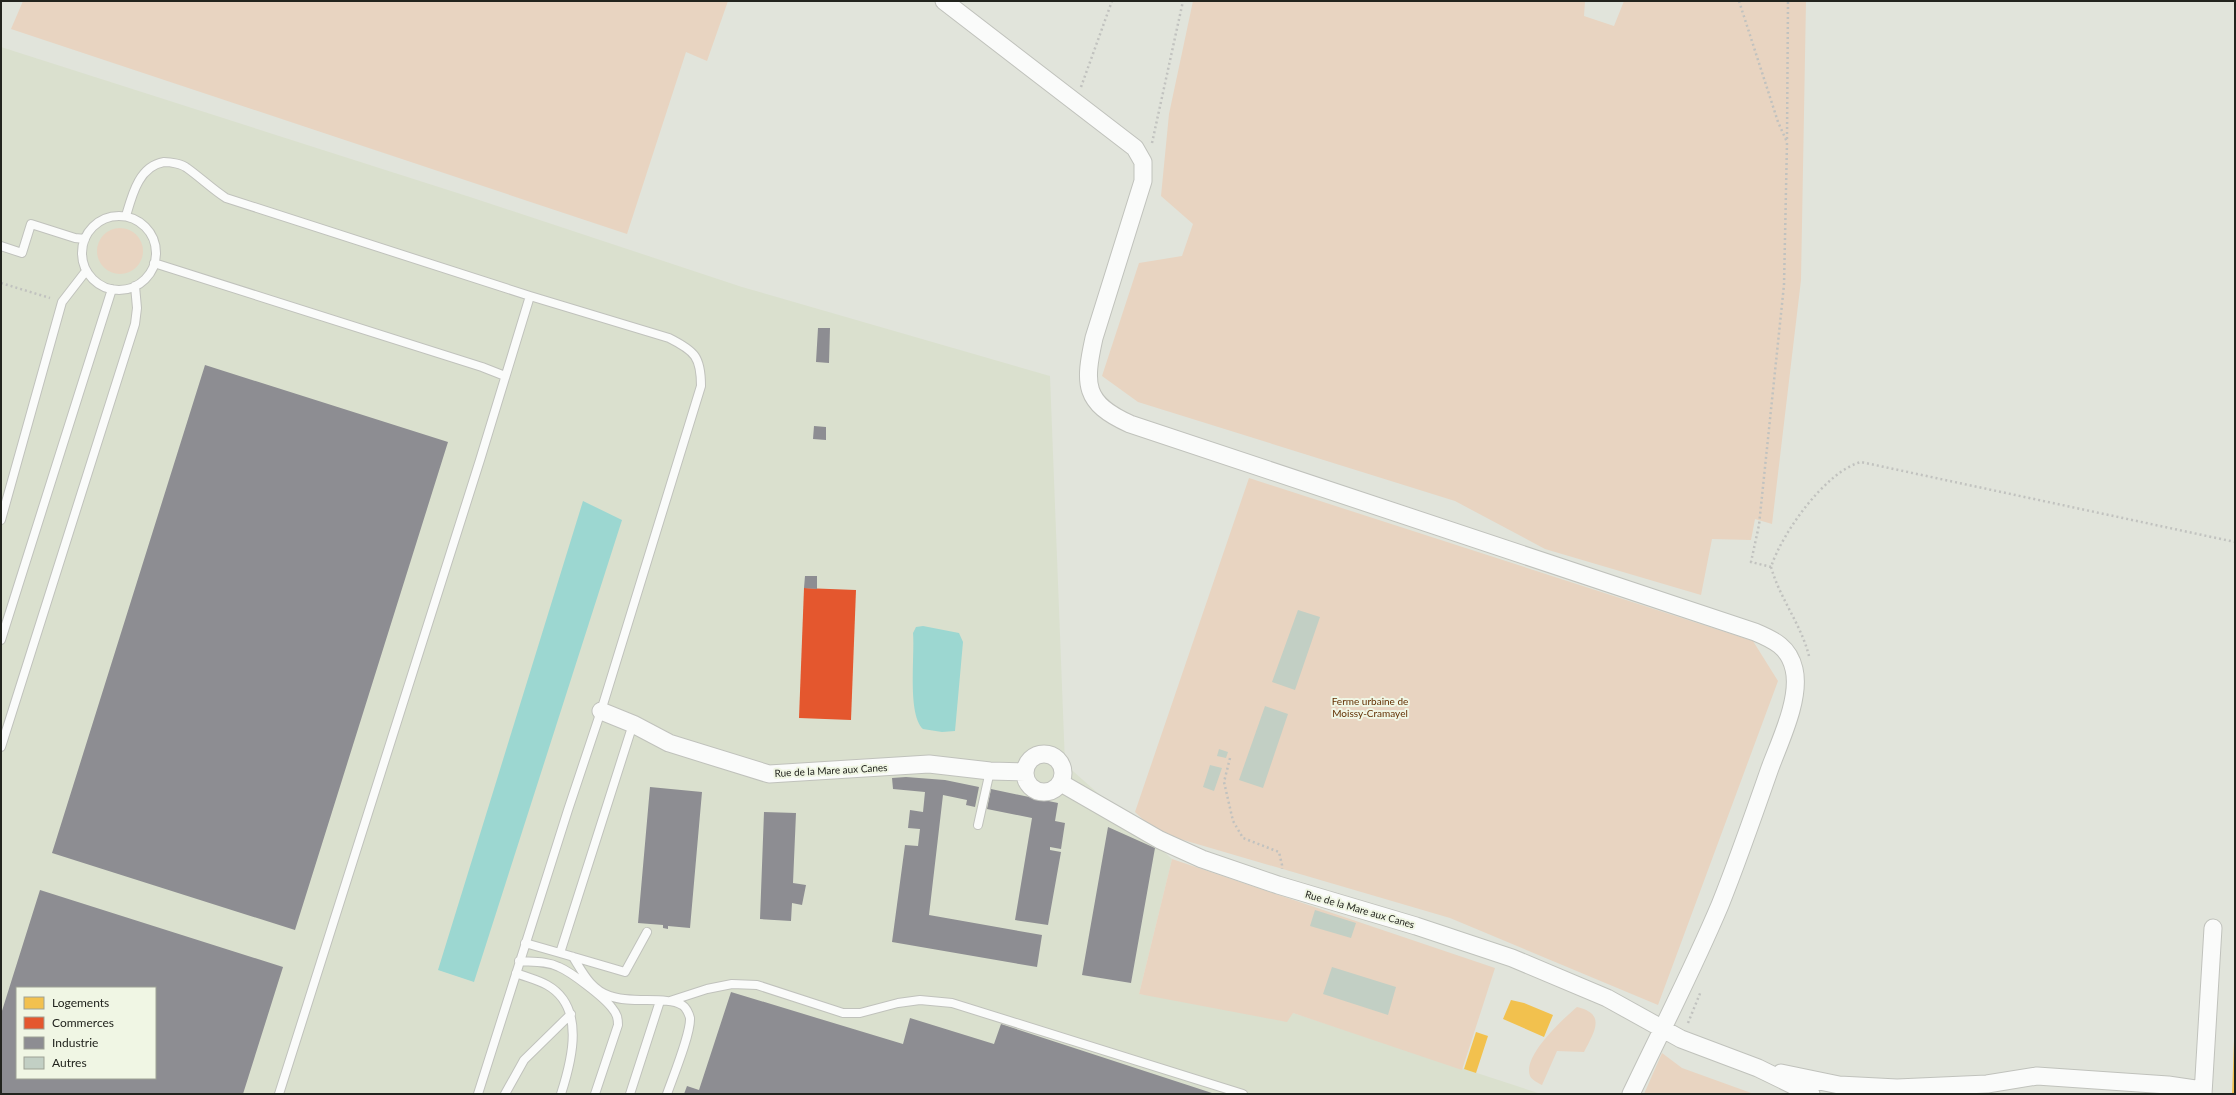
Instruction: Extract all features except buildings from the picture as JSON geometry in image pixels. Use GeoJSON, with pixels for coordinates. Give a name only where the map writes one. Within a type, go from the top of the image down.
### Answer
{"type":"FeatureCollection","features":[{"type":"Feature","properties":{"kind":"street"},"geometry":{"type":"LineString","coordinates":[[944,1],[1135,148],[1143,162],[1143,182],[1094,338],[1088,363],[1088,385],[1095,401],[1109,415],[1130,424],[1755,632],[1777,641],[1788,653],[1794,670],[1794,691],[1789,713],[1720,905],[1631,1094]]}},
{"type":"Feature","properties":{"kind":"street","name":"Rue de la Mare aux Canes"},"geometry":{"type":"LineString","coordinates":[[601,711],[633,724],[669,743],[769,774],[929,764],[990,771],[1025,772]]}},
{"type":"Feature","properties":{"kind":"street"},"geometry":{"type":"LineString","coordinates":[[1046,753],[1057,758],[1063,767],[1064,773],[1061,783],[1052,791],[1041,792],[1031,787],[1025,772],[1029,760],[1034,756],[1046,753]]}},
{"type":"Feature","properties":{"kind":"street","name":"Rue de la Mare aux Canes"},"geometry":{"type":"LineString","coordinates":[[1061,783],[1160,840],[1202,859],[1278,886],[1416,926],[1512,958],[1607,998],[1681,1039],[1758,1068]]}},
{"type":"Feature","properties":{"kind":"street"},"geometry":{"type":"LineString","coordinates":[[1758,1068],[1839,1084],[1897,1088],[1987,1084],[2037,1076],[2168,1085],[2202,1092],[2213,928]]}},
{"type":"Feature","properties":{"kind":"street"},"geometry":{"type":"LineString","coordinates":[[1758,1068],[1811,1094]]}},
{"type":"Feature","properties":{"kind":"lane"},"geometry":{"type":"LineString","coordinates":[[126,216],[137,184],[143,174],[155,164],[170,162],[186,167],[210,188],[226,198],[530,296],[669,338],[685,346],[697,356],[701,369],[701,386],[601,711],[525,942],[478,1094]]}},
{"type":"Feature","properties":{"kind":"lane"},"geometry":{"type":"LineString","coordinates":[[118,215],[126,216],[143,224],[152,234],[156,246],[152,270],[144,280],[135,286],[121,290],[106,288],[94,281],[82,264],[84,239],[94,225],[105,218],[118,215]]}},
{"type":"Feature","properties":{"kind":"lane"},"geometry":{"type":"LineString","coordinates":[[1,246],[22,253],[31,224],[84,239]]}},
{"type":"Feature","properties":{"kind":"lane"},"geometry":{"type":"LineString","coordinates":[[154,263],[482,367],[505,376]]}},
{"type":"Feature","properties":{"kind":"lane"},"geometry":{"type":"LineString","coordinates":[[1,520],[62,302],[86,271]]}},
{"type":"Feature","properties":{"kind":"lane"},"geometry":{"type":"LineString","coordinates":[[1,747],[135,324],[137,308],[135,286]]}},
{"type":"Feature","properties":{"kind":"lane"},"geometry":{"type":"LineString","coordinates":[[1,640],[112,289]]}},
{"type":"Feature","properties":{"kind":"lane"},"geometry":{"type":"LineString","coordinates":[[279,1094],[480,460],[530,296]]}},
{"type":"Feature","properties":{"kind":"lane"},"geometry":{"type":"LineString","coordinates":[[560,953],[633,724]]}},
{"type":"Feature","properties":{"kind":"lane"},"geometry":{"type":"LineString","coordinates":[[978,825],[990,771]]}},
{"type":"Feature","properties":{"kind":"lane"},"geometry":{"type":"LineString","coordinates":[[525,942],[625,972],[647,932]]}},
{"type":"Feature","properties":{"kind":"lane"},"geometry":{"type":"LineString","coordinates":[[574,957],[587,980],[609,996],[638,1001],[670,1001],[683,1005],[690,1016],[690,1024],[667,1094]]}},
{"type":"Feature","properties":{"kind":"lane"},"geometry":{"type":"LineString","coordinates":[[519,961],[544,962],[558,966],[573,974],[612,1007],[618,1016],[618,1025],[595,1094]]}},
{"type":"Feature","properties":{"kind":"lane"},"geometry":{"type":"LineString","coordinates":[[516,973],[548,985],[563,999],[571,1014],[573,1035],[570,1068],[561,1094]]}},
{"type":"Feature","properties":{"kind":"lane"},"geometry":{"type":"LineString","coordinates":[[670,1001],[707,989],[732,984],[757,985],[843,1013],[860,1013],[898,1003],[920,1000],[952,1003],[1243,1094]]}},
{"type":"Feature","properties":{"kind":"lane"},"geometry":{"type":"LineString","coordinates":[[630,1094],[660,1001]]}},
{"type":"Feature","properties":{"kind":"lane"},"geometry":{"type":"LineString","coordinates":[[505,1094],[524,1060],[571,1014]]}},
{"type":"Feature","properties":{"kind":"path"},"geometry":{"type":"LineString","coordinates":[[1075,102],[1112,1]]}},
{"type":"Feature","properties":{"kind":"path"},"geometry":{"type":"LineString","coordinates":[[1152,144],[1183,1]]}},
{"type":"Feature","properties":{"kind":"path"},"geometry":{"type":"LineString","coordinates":[[1740,1],[1778,122],[1786,142]]}},
{"type":"Feature","properties":{"kind":"path"},"geometry":{"type":"LineString","coordinates":[[1788,1],[1786,244],[1779,345],[1768,429],[1759,525],[1751,562],[1771,567],[1774,556],[1810,502],[1838,473],[1850,465],[1861,462],[2235,542]]}},
{"type":"Feature","properties":{"kind":"path"},"geometry":{"type":"LineString","coordinates":[[1,283],[62,302]]}},
{"type":"Feature","properties":{"kind":"path"},"geometry":{"type":"LineString","coordinates":[[1230,758],[1224,782],[1233,820],[1243,838],[1279,852],[1282,865],[1278,886]]}},
{"type":"Feature","properties":{"kind":"shaded area"},"geometry":{"type":"Polygon","coordinates":[[[1,47],[470,197],[742,287],[1050,376],[1065,764],[1172,859],[1139,994],[1293,1013],[1541,1094],[1,1094],[1,47]]]}},
{"type":"Feature","properties":{"kind":"green space"},"geometry":{"type":"Polygon","coordinates":[[[23,1],[728,1],[707,61],[686,52],[627,234],[11,29],[23,1]]]}},
{"type":"Feature","properties":{"kind":"green space"},"geometry":{"type":"Polygon","coordinates":[[[1193,1],[1585,1],[1584,16],[1614,26],[1624,1],[1806,1],[1801,280],[1772,524],[1755,519],[1751,540],[1712,539],[1701,595],[1545,549],[1455,501],[1138,402],[1102,376],[1139,263],[1182,256],[1193,224],[1161,196],[1169,114],[1193,1]]]}},
{"type":"Feature","properties":{"kind":"green space"},"geometry":{"type":"Polygon","coordinates":[[[120,228],[133,232],[139,238],[143,251],[139,264],[133,270],[120,274],[107,270],[101,264],[97,251],[101,238],[107,232],[120,228]]]}},
{"type":"Feature","properties":{"kind":"green space","name":"Ferme urbaine de Moissy-Cramayel"},"geometry":{"type":"Polygon","coordinates":[[[1249,478],[1753,641],[1778,681],[1658,1005],[1450,918],[1156,832],[1135,812],[1249,478]]]}},
{"type":"Feature","properties":{"kind":"green space"},"geometry":{"type":"Polygon","coordinates":[[[1172,859],[1495,968],[1462,1070],[1293,1013],[1287,1022],[1139,994],[1172,859]]]}},
{"type":"Feature","properties":{"kind":"green space"},"geometry":{"type":"Polygon","coordinates":[[[1577,1007],[1592,1014],[1595,1019],[1596,1025],[1591,1038],[1584,1052],[1557,1051],[1542,1085],[1530,1076],[1529,1068],[1532,1058],[1554,1028],[1577,1007]]]}},
{"type":"Feature","properties":{"kind":"green space"},"geometry":{"type":"Polygon","coordinates":[[[1662,1053],[1682,1068],[1754,1094],[1644,1094],[1662,1053]]]}},
{"type":"Feature","properties":{"kind":"water"},"geometry":{"type":"Polygon","coordinates":[[[583,501],[622,520],[474,982],[438,970],[583,501]]]}},
{"type":"Feature","properties":{"kind":"water"},"geometry":{"type":"Polygon","coordinates":[[[923,626],[959,633],[963,642],[955,731],[942,732],[923,729],[918,722],[913,698],[913,633],[916,627],[923,626]]]}}]}
